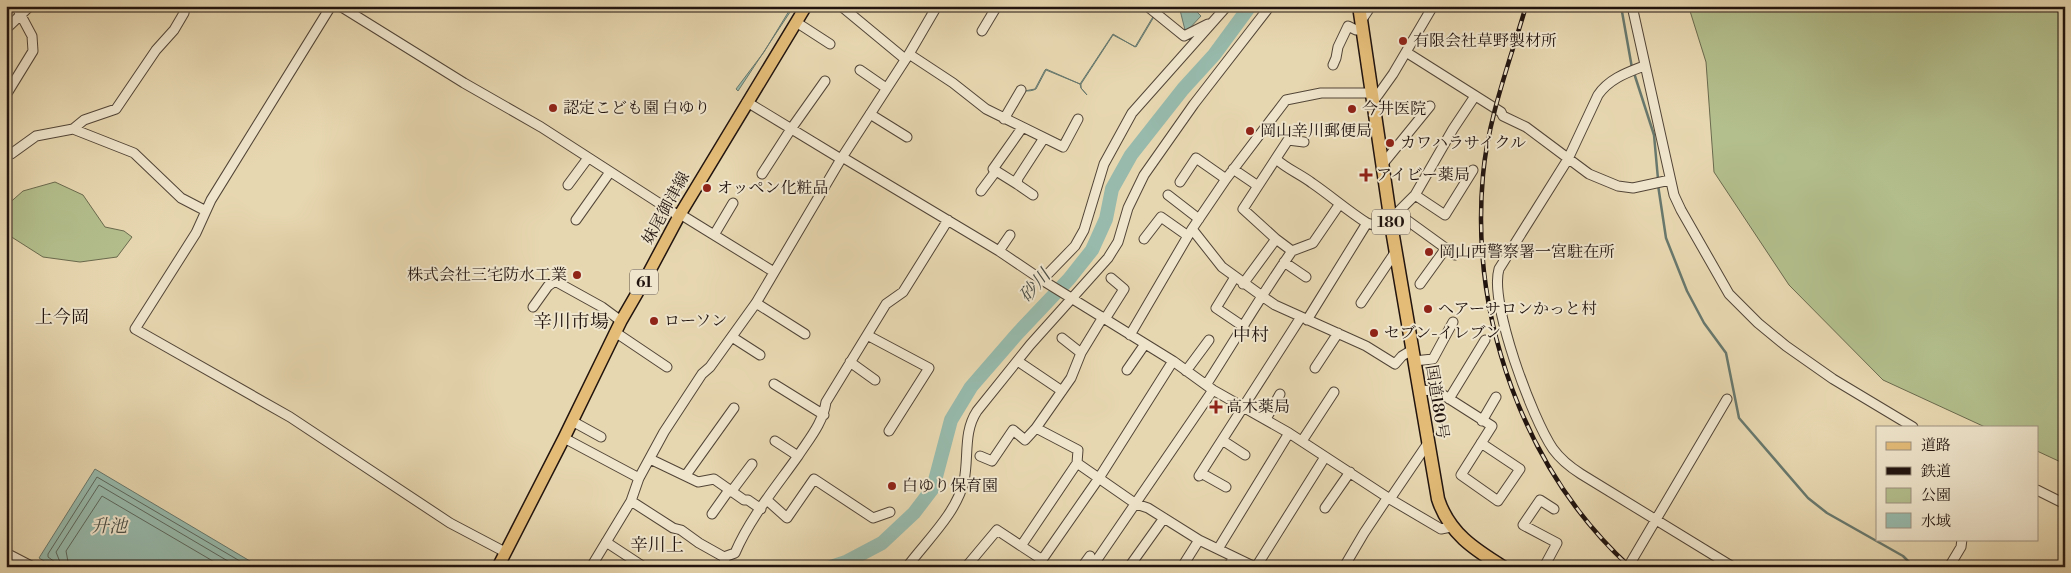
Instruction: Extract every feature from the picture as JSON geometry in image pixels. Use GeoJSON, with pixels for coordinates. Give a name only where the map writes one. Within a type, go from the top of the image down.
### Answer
{"type":"FeatureCollection","features":[{"type":"Feature","properties":{"kind":"highway","name":"国道180号"},"geometry":{"type":"LineString","coordinates":[[1359,6],[1382,165],[1393,214],[1392,230],[1438,499],[1451,527],[1465,542],[1503,567]]}},
{"type":"Feature","properties":{"kind":"main road","name":"妹尾御津線"},"geometry":{"type":"LineString","coordinates":[[498,567],[564,438],[615,332],[679,215],[806,6]]}},
{"type":"Feature","properties":{"kind":"street"},"geometry":{"type":"LineString","coordinates":[[6,95],[34,51],[32,36],[16,6]]}},
{"type":"Feature","properties":{"kind":"street"},"geometry":{"type":"LineString","coordinates":[[6,29],[22,16],[30,6]]}},
{"type":"Feature","properties":{"kind":"street"},"geometry":{"type":"LineString","coordinates":[[8,155],[36,136],[73,129],[84,120],[116,109],[156,50],[174,30],[186,6]]}},
{"type":"Feature","properties":{"kind":"street"},"geometry":{"type":"LineString","coordinates":[[331,6],[211,200],[196,233],[135,329],[290,417],[450,523],[505,552]]}},
{"type":"Feature","properties":{"kind":"street"},"geometry":{"type":"LineString","coordinates":[[340,6],[464,83],[541,127],[679,215],[774,272]]}},
{"type":"Feature","properties":{"kind":"street"},"geometry":{"type":"LineString","coordinates":[[841,6],[907,56],[953,83],[986,109],[1022,128],[1063,147],[1078,120]]}},
{"type":"Feature","properties":{"kind":"street"},"geometry":{"type":"LineString","coordinates":[[591,567],[631,501],[639,478],[664,432],[702,374],[710,367],[756,303],[842,158],[937,6]]}},
{"type":"Feature","properties":{"kind":"street"},"geometry":{"type":"LineString","coordinates":[[982,31],[997,6]]}},
{"type":"Feature","properties":{"kind":"street"},"geometry":{"type":"LineString","coordinates":[[1147,6],[1184,36],[1214,22]]}},
{"type":"Feature","properties":{"kind":"street"},"geometry":{"type":"LineString","coordinates":[[1044,281],[1080,239],[1104,164],[1132,113],[1227,6]]}},
{"type":"Feature","properties":{"kind":"street"},"geometry":{"type":"LineString","coordinates":[[907,567],[950,512],[960,493],[966,468],[968,434],[972,418],[977,410],[1030,345],[1115,249],[1128,208],[1144,176],[1194,104],[1270,6]]}},
{"type":"Feature","properties":{"kind":"street"},"geometry":{"type":"LineString","coordinates":[[1333,65],[1338,47],[1348,26],[1356,30],[1361,25],[1371,6]]}},
{"type":"Feature","properties":{"kind":"street"},"geometry":{"type":"LineString","coordinates":[[1130,335],[1190,232],[1233,169],[1286,100],[1321,93],[1378,96],[1433,6]]}},
{"type":"Feature","properties":{"kind":"street"},"geometry":{"type":"LineString","coordinates":[[1632,6],[1670,180],[1680,210],[1729,294],[1758,323],[1809,363],[1911,426]]}},
{"type":"Feature","properties":{"kind":"street"},"geometry":{"type":"LineString","coordinates":[[796,22],[830,44]]}},
{"type":"Feature","properties":{"kind":"street"},"geometry":{"type":"LineString","coordinates":[[1406,52],[1501,112],[1503,116],[1526,127],[1589,174],[1626,188],[1670,180]]}},
{"type":"Feature","properties":{"kind":"street"},"geometry":{"type":"LineString","coordinates":[[1644,66],[1616,78],[1604,86],[1568,159],[1499,269],[1497,282],[1508,342],[1520,376],[1536,416],[1547,438],[1562,460],[1581,474],[1733,567]]}},
{"type":"Feature","properties":{"kind":"street"},"geometry":{"type":"LineString","coordinates":[[860,70],[886,88]]}},
{"type":"Feature","properties":{"kind":"street"},"geometry":{"type":"LineString","coordinates":[[762,174],[825,81]]}},
{"type":"Feature","properties":{"kind":"street"},"geometry":{"type":"LineString","coordinates":[[1004,119],[1021,90]]}},
{"type":"Feature","properties":{"kind":"street"},"geometry":{"type":"LineString","coordinates":[[1455,255],[1393,214],[1415,195],[1453,129],[1475,96]]}},
{"type":"Feature","properties":{"kind":"street"},"geometry":{"type":"LineString","coordinates":[[747,102],[1000,251],[1044,281],[1173,361],[1209,387],[1289,433],[1389,498],[1441,529],[1451,527]]}},
{"type":"Feature","properties":{"kind":"street"},"geometry":{"type":"LineString","coordinates":[[1382,165],[1430,106]]}},
{"type":"Feature","properties":{"kind":"street"},"geometry":{"type":"LineString","coordinates":[[870,114],[907,137]]}},
{"type":"Feature","properties":{"kind":"street"},"geometry":{"type":"LineString","coordinates":[[1022,128],[993,169],[1033,195]]}},
{"type":"Feature","properties":{"kind":"street"},"geometry":{"type":"LineString","coordinates":[[73,129],[134,153],[181,198],[206,211]]}},
{"type":"Feature","properties":{"kind":"street"},"geometry":{"type":"LineString","coordinates":[[1017,184],[1018,178],[1044,138]]}},
{"type":"Feature","properties":{"kind":"street"},"geometry":{"type":"LineString","coordinates":[[1292,251],[1243,209],[1288,140],[1304,142]]}},
{"type":"Feature","properties":{"kind":"street"},"geometry":{"type":"LineString","coordinates":[[568,185],[588,158]]}},
{"type":"Feature","properties":{"kind":"street"},"geometry":{"type":"LineString","coordinates":[[1180,182],[1196,158],[1226,179]]}},
{"type":"Feature","properties":{"kind":"street"},"geometry":{"type":"LineString","coordinates":[[1276,159],[1289,170],[1300,174],[1315,184],[1339,204],[1367,223],[1392,230]]}},
{"type":"Feature","properties":{"kind":"street"},"geometry":{"type":"LineString","coordinates":[[1233,169],[1258,186]]}},
{"type":"Feature","properties":{"kind":"street"},"geometry":{"type":"LineString","coordinates":[[1415,195],[1445,215],[1472,170]]}},
{"type":"Feature","properties":{"kind":"street"},"geometry":{"type":"LineString","coordinates":[[981,191],[996,171]]}},
{"type":"Feature","properties":{"kind":"street"},"geometry":{"type":"LineString","coordinates":[[576,220],[610,172]]}},
{"type":"Feature","properties":{"kind":"street"},"geometry":{"type":"LineString","coordinates":[[1168,195],[1199,219]]}},
{"type":"Feature","properties":{"kind":"street"},"geometry":{"type":"LineString","coordinates":[[714,235],[732,204]]}},
{"type":"Feature","properties":{"kind":"street"},"geometry":{"type":"LineString","coordinates":[[1092,567],[1136,504],[1284,262],[1292,251],[1313,243],[1339,204]]}},
{"type":"Feature","properties":{"kind":"street"},"geometry":{"type":"LineString","coordinates":[[1144,239],[1161,216],[1190,232],[1222,267],[1243,284],[1275,305],[1366,346],[1395,364],[1402,356],[1413,355],[1433,359],[1453,322]]}},
{"type":"Feature","properties":{"kind":"street"},"geometry":{"type":"LineString","coordinates":[[631,501],[673,528],[681,530],[699,543],[724,556],[735,553],[746,531],[824,416],[826,402],[886,304],[903,292],[948,220]]}},
{"type":"Feature","properties":{"kind":"street"},"geometry":{"type":"LineString","coordinates":[[1226,487],[1200,475],[1367,223]]}},
{"type":"Feature","properties":{"kind":"street"},"geometry":{"type":"LineString","coordinates":[[1000,251],[1010,235]]}},
{"type":"Feature","properties":{"kind":"street"},"geometry":{"type":"LineString","coordinates":[[1243,284],[1276,239]]}},
{"type":"Feature","properties":{"kind":"street"},"geometry":{"type":"LineString","coordinates":[[1420,284],[1446,248]]}},
{"type":"Feature","properties":{"kind":"street"},"geometry":{"type":"LineString","coordinates":[[1361,303],[1396,251]]}},
{"type":"Feature","properties":{"kind":"street"},"geometry":{"type":"LineString","coordinates":[[1284,262],[1306,278]]}},
{"type":"Feature","properties":{"kind":"street"},"geometry":{"type":"LineString","coordinates":[[1234,277],[1216,308],[1244,326]]}},
{"type":"Feature","properties":{"kind":"street"},"geometry":{"type":"LineString","coordinates":[[980,456],[992,461],[1012,430],[1025,440],[1036,428],[1071,378],[1081,352],[1124,289],[1111,278]]}},
{"type":"Feature","properties":{"kind":"street"},"geometry":{"type":"LineString","coordinates":[[533,307],[548,286],[555,281],[602,307],[621,321]]}},
{"type":"Feature","properties":{"kind":"street"},"geometry":{"type":"LineString","coordinates":[[756,303],[804,334]]}},
{"type":"Feature","properties":{"kind":"street"},"geometry":{"type":"LineString","coordinates":[[615,332],[667,367]]}},
{"type":"Feature","properties":{"kind":"street"},"geometry":{"type":"LineString","coordinates":[[1315,368],[1338,333]]}},
{"type":"Feature","properties":{"kind":"street"},"geometry":{"type":"LineString","coordinates":[[867,335],[929,368],[889,432]]}},
{"type":"Feature","properties":{"kind":"street"},"geometry":{"type":"LineString","coordinates":[[732,337],[760,355]]}},
{"type":"Feature","properties":{"kind":"street"},"geometry":{"type":"LineString","coordinates":[[1062,338],[1081,352]]}},
{"type":"Feature","properties":{"kind":"street"},"geometry":{"type":"LineString","coordinates":[[1186,371],[1209,340]]}},
{"type":"Feature","properties":{"kind":"street"},"geometry":{"type":"LineString","coordinates":[[1449,400],[1485,340]]}},
{"type":"Feature","properties":{"kind":"street"},"geometry":{"type":"LineString","coordinates":[[1127,370],[1145,344]]}},
{"type":"Feature","properties":{"kind":"street"},"geometry":{"type":"LineString","coordinates":[[966,567],[997,530],[1021,546],[1039,563],[1099,478],[1173,361]]}},
{"type":"Feature","properties":{"kind":"street"},"geometry":{"type":"LineString","coordinates":[[850,362],[875,380]]}},
{"type":"Feature","properties":{"kind":"street"},"geometry":{"type":"LineString","coordinates":[[1022,364],[1062,390]]}},
{"type":"Feature","properties":{"kind":"street"},"geometry":{"type":"LineString","coordinates":[[774,384],[824,416]]}},
{"type":"Feature","properties":{"kind":"street"},"geometry":{"type":"LineString","coordinates":[[1419,390],[1437,391],[1492,426],[1460,474],[1498,501],[1520,469],[1481,443]]}},
{"type":"Feature","properties":{"kind":"street"},"geometry":{"type":"LineString","coordinates":[[1302,442],[1334,392]]}},
{"type":"Feature","properties":{"kind":"street"},"geometry":{"type":"LineString","coordinates":[[1266,419],[1280,394]]}},
{"type":"Feature","properties":{"kind":"street"},"geometry":{"type":"LineString","coordinates":[[1482,421],[1496,398]]}},
{"type":"Feature","properties":{"kind":"street"},"geometry":{"type":"LineString","coordinates":[[1628,567],[1727,399]]}},
{"type":"Feature","properties":{"kind":"street"},"geometry":{"type":"LineString","coordinates":[[686,475],[734,408]]}},
{"type":"Feature","properties":{"kind":"street"},"geometry":{"type":"LineString","coordinates":[[572,420],[601,437]]}},
{"type":"Feature","properties":{"kind":"street"},"geometry":{"type":"LineString","coordinates":[[1021,546],[1078,463],[1078,450],[1036,428]]}},
{"type":"Feature","properties":{"kind":"street"},"geometry":{"type":"LineString","coordinates":[[1218,549],[1289,433]]}},
{"type":"Feature","properties":{"kind":"street"},"geometry":{"type":"LineString","coordinates":[[564,438],[639,478]]}},
{"type":"Feature","properties":{"kind":"street"},"geometry":{"type":"LineString","coordinates":[[1222,440],[1245,455]]}},
{"type":"Feature","properties":{"kind":"street"},"geometry":{"type":"LineString","coordinates":[[775,441],[798,456]]}},
{"type":"Feature","properties":{"kind":"street"},"geometry":{"type":"LineString","coordinates":[[1344,567],[1364,533],[1428,443]]}},
{"type":"Feature","properties":{"kind":"street"},"geometry":{"type":"LineString","coordinates":[[1078,463],[1136,504],[1148,508],[1199,540],[1256,567],[1325,457]]}},
{"type":"Feature","properties":{"kind":"street"},"geometry":{"type":"LineString","coordinates":[[650,459],[698,482],[714,479],[730,491],[761,508]]}},
{"type":"Feature","properties":{"kind":"street"},"geometry":{"type":"LineString","coordinates":[[712,514],[752,464]]}},
{"type":"Feature","properties":{"kind":"street"},"geometry":{"type":"LineString","coordinates":[[1325,508],[1350,472]]}},
{"type":"Feature","properties":{"kind":"street"},"geometry":{"type":"LineString","coordinates":[[767,500],[787,518],[814,479],[873,518],[890,512]]}},
{"type":"Feature","properties":{"kind":"street"},"geometry":{"type":"LineString","coordinates":[[2038,490],[2065,504]]}},
{"type":"Feature","properties":{"kind":"street"},"geometry":{"type":"LineString","coordinates":[[1544,567],[1557,544],[1523,525],[1540,500],[1554,509]]}},
{"type":"Feature","properties":{"kind":"street"},"geometry":{"type":"LineString","coordinates":[[1129,567],[1164,518]]}},
{"type":"Feature","properties":{"kind":"street"},"geometry":{"type":"LineString","coordinates":[[1182,567],[1199,540]]}},
{"type":"Feature","properties":{"kind":"street"},"geometry":{"type":"LineString","coordinates":[[1949,567],[1961,546],[1962,540]]}},
{"type":"Feature","properties":{"kind":"street"},"geometry":{"type":"LineString","coordinates":[[606,542],[644,567]]}},
{"type":"Feature","properties":{"kind":"street"},"geometry":{"type":"LineString","coordinates":[[724,556],[726,567]]}},
{"type":"Feature","properties":{"kind":"street"},"geometry":{"type":"LineString","coordinates":[[1082,567],[1090,556]]}},
{"type":"Feature","properties":{"kind":"street"},"geometry":{"type":"LineString","coordinates":[[1228,567],[1234,557]]}},
{"type":"Feature","properties":{"kind":"street"},"geometry":{"type":"LineString","coordinates":[[7,560],[34,567]]}},
{"type":"Feature","properties":{"kind":"green space"},"geometry":{"type":"Polygon","coordinates":[[[1691,6],[2065,6],[2065,464],[2038,451],[2038,426],[1983,426],[1883,380],[1789,285],[1714,172],[1706,62],[1690,11],[1691,6]]]}},
{"type":"Feature","properties":{"kind":"green space"},"geometry":{"type":"Polygon","coordinates":[[[55,182],[83,195],[105,227],[124,231],[132,237],[117,257],[80,262],[43,257],[10,236],[6,236],[6,206],[23,191],[55,182]]]}},
{"type":"Feature","properties":{"kind":"water"},"geometry":{"type":"Polygon","coordinates":[[[792,6],[794,6],[768,46],[792,6]]]}},
{"type":"Feature","properties":{"kind":"water"},"geometry":{"type":"Polygon","coordinates":[[[1179,6],[1184,8],[1191,6],[1201,16],[1187,31],[1185,30],[1179,6]]]}},
{"type":"Feature","properties":{"kind":"water"},"geometry":{"type":"Polygon","coordinates":[[[1154,15],[1155,15],[1136,47],[1154,15]]]}},
{"type":"Feature","properties":{"kind":"water"},"geometry":{"type":"Polygon","coordinates":[[[1113,34],[1127,43],[1113,35],[1081,84],[1081,88],[1080,84],[1113,34]]]}},
{"type":"Feature","properties":{"kind":"water"},"geometry":{"type":"Polygon","coordinates":[[[762,55],[738,91],[736,89],[762,55]]]}},
{"type":"Feature","properties":{"kind":"water"},"geometry":{"type":"Polygon","coordinates":[[[1046,69],[1080,84],[1046,70],[1036,89],[1024,91],[1035,89],[1046,69]]]}},
{"type":"Feature","properties":{"kind":"water","name":"升池"},"geometry":{"type":"Polygon","coordinates":[[[95,469],[260,567],[54,567],[39,558],[95,469]]]}},
{"type":"Feature","properties":{"kind":"waterway","name":"砂川"},"geometry":{"type":"LineString","coordinates":[[831,567],[846,562],[882,543],[914,513],[933,488],[951,420],[971,387],[1017,334],[1069,279],[1092,250],[1106,219],[1112,189],[1131,155],[1183,89],[1214,55],[1250,6]]}},
{"type":"Feature","properties":{"kind":"waterway"},"geometry":{"type":"LineString","coordinates":[[1621,6],[1632,68]]}},
{"type":"Feature","properties":{"kind":"waterway"},"geometry":{"type":"LineString","coordinates":[[1634,73],[1654,135],[1658,179]]}},
{"type":"Feature","properties":{"kind":"waterway"},"geometry":{"type":"LineString","coordinates":[[1658,185],[1666,238],[1687,291],[1704,323],[1726,353],[1739,418],[1808,498],[1827,513],[1903,556],[1914,567]]}},
{"type":"Feature","properties":{"kind":"railway"},"geometry":{"type":"LineString","coordinates":[[1526,6],[1500,90],[1486,154],[1483,175],[1481,229],[1486,283],[1496,336],[1512,388],[1533,438],[1560,485],[1593,528],[1630,567]]}},
{"type":"Feature","properties":{"kind":"place","name":"有限会社草野製材所"},"geometry":{"type":"Point","coordinates":[1403,41]}},
{"type":"Feature","properties":{"kind":"place","name":"認定こども園 白ゆり"},"geometry":{"type":"Point","coordinates":[553,108]}},
{"type":"Feature","properties":{"kind":"place","name":"今井医院"},"geometry":{"type":"Point","coordinates":[1352,109]}},
{"type":"Feature","properties":{"kind":"place","name":"岡山辛川郵便局"},"geometry":{"type":"Point","coordinates":[1250,131]}},
{"type":"Feature","properties":{"kind":"place","name":"カワハラサイクル"},"geometry":{"type":"Point","coordinates":[1390,143]}},
{"type":"Feature","properties":{"kind":"place","name":"アイビー薬局"},"geometry":{"type":"Point","coordinates":[1366,175]}},
{"type":"Feature","properties":{"kind":"place","name":"オッペン化粧品"},"geometry":{"type":"Point","coordinates":[707,188]}},
{"type":"Feature","properties":{"kind":"place","name":"岡山西警察署一宮駐在所"},"geometry":{"type":"Point","coordinates":[1429,252]}},
{"type":"Feature","properties":{"kind":"place","name":"株式会社三宅防水工業"},"geometry":{"type":"Point","coordinates":[577,275]}},
{"type":"Feature","properties":{"kind":"place","name":"ヘアーサロンかっと村"},"geometry":{"type":"Point","coordinates":[1428,309]}},
{"type":"Feature","properties":{"kind":"place","name":"ローソン"},"geometry":{"type":"Point","coordinates":[654,321]}},
{"type":"Feature","properties":{"kind":"place","name":"セブン-イレブン"},"geometry":{"type":"Point","coordinates":[1374,333]}},
{"type":"Feature","properties":{"kind":"place","name":"高木薬局"},"geometry":{"type":"Point","coordinates":[1216,407]}},
{"type":"Feature","properties":{"kind":"place","name":"白ゆり保育園"},"geometry":{"type":"Point","coordinates":[892,486]}},
{"type":"Feature","properties":{"kind":"district","name":"上今岡"},"geometry":{"type":"Point","coordinates":[62,317]}},
{"type":"Feature","properties":{"kind":"district","name":"辛川市場"},"geometry":{"type":"Point","coordinates":[571,322]}},
{"type":"Feature","properties":{"kind":"district","name":"中村"},"geometry":{"type":"Point","coordinates":[1251,335]}},
{"type":"Feature","properties":{"kind":"district","name":"辛川上"},"geometry":{"type":"Point","coordinates":[657,545]}}]}
